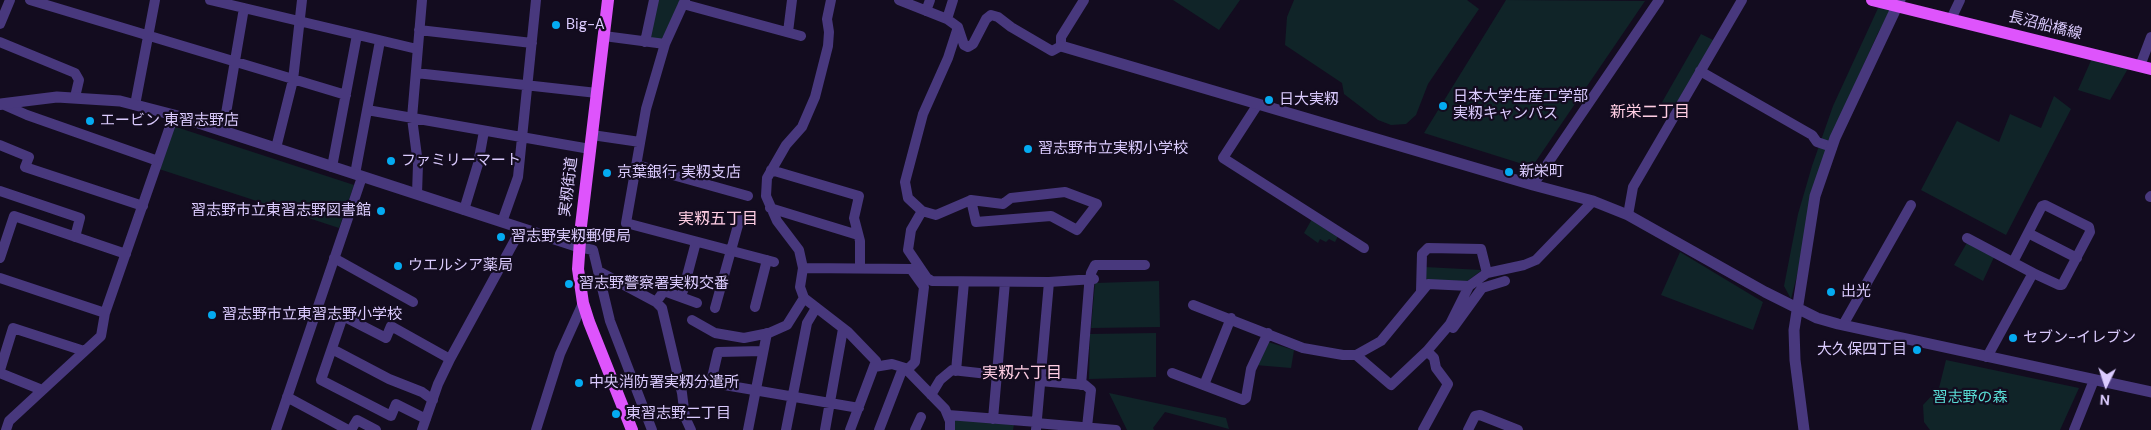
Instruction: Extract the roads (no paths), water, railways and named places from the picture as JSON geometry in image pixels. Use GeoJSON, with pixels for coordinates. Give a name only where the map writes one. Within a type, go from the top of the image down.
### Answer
{"type":"FeatureCollection","features":[{"type":"Feature","properties":{"kind":"main road","name":"実籾街道"},"geometry":{"type":"LineString","coordinates":[[608,0],[578,269],[583,303],[612,384],[632,430]]}},
{"type":"Feature","properties":{"kind":"main road","name":"長沼船橋線"},"geometry":{"type":"LineString","coordinates":[[1872,0],[1898,3],[1951,19],[2145,68]]}},
{"type":"Feature","properties":{"kind":"street"},"geometry":{"type":"LineString","coordinates":[[0,24],[10,0]]}},
{"type":"Feature","properties":{"kind":"street"},"geometry":{"type":"LineString","coordinates":[[30,0],[346,95]]}},
{"type":"Feature","properties":{"kind":"street"},"geometry":{"type":"LineString","coordinates":[[135,105],[155,0]]}},
{"type":"Feature","properties":{"kind":"street"},"geometry":{"type":"LineString","coordinates":[[210,0],[418,49]]}},
{"type":"Feature","properties":{"kind":"street"},"geometry":{"type":"LineString","coordinates":[[276,148],[293,80],[302,0]]}},
{"type":"Feature","properties":{"kind":"street"},"geometry":{"type":"LineString","coordinates":[[417,194],[418,164],[412,118],[422,0]]}},
{"type":"Feature","properties":{"kind":"street"},"geometry":{"type":"LineString","coordinates":[[502,222],[518,177],[536,0]]}},
{"type":"Feature","properties":{"kind":"street"},"geometry":{"type":"LineString","coordinates":[[645,42],[654,0]]}},
{"type":"Feature","properties":{"kind":"street"},"geometry":{"type":"LineString","coordinates":[[788,32],[792,0]]}},
{"type":"Feature","properties":{"kind":"street"},"geometry":{"type":"LineString","coordinates":[[830,0],[827,20],[829,32],[828,46],[815,98],[802,127],[786,145],[771,170],[767,180],[766,196],[777,221],[798,250],[803,268],[800,287],[804,298],[843,329],[876,361],[850,430]]}},
{"type":"Feature","properties":{"kind":"street"},"geometry":{"type":"LineString","coordinates":[[900,0],[947,19],[958,27],[964,45],[968,47],[973,44],[986,20],[991,15],[998,16],[1012,27],[1052,51],[1061,46],[1593,201],[1628,215],[1797,309],[1817,318],[2151,392]]}},
{"type":"Feature","properties":{"kind":"street"},"geometry":{"type":"LineString","coordinates":[[926,11],[930,0]]}},
{"type":"Feature","properties":{"kind":"street"},"geometry":{"type":"LineString","coordinates":[[947,19],[953,0]]}},
{"type":"Feature","properties":{"kind":"street"},"geometry":{"type":"LineString","coordinates":[[1061,46],[1061,37],[1084,0]]}},
{"type":"Feature","properties":{"kind":"street"},"geometry":{"type":"LineString","coordinates":[[1533,185],[1659,0]]}},
{"type":"Feature","properties":{"kind":"street"},"geometry":{"type":"LineString","coordinates":[[1628,215],[1633,187],[1742,0]]}},
{"type":"Feature","properties":{"kind":"street"},"geometry":{"type":"LineString","coordinates":[[1951,19],[1960,0]]}},
{"type":"Feature","properties":{"kind":"street"},"geometry":{"type":"LineString","coordinates":[[755,307],[770,262],[626,223],[638,165],[646,109],[665,44],[684,2],[801,36]]}},
{"type":"Feature","properties":{"kind":"street"},"geometry":{"type":"LineString","coordinates":[[1804,430],[1795,360],[1794,330],[1815,196],[1832,147],[1898,3]]}},
{"type":"Feature","properties":{"kind":"street"},"geometry":{"type":"LineString","coordinates":[[223,131],[244,8]]}},
{"type":"Feature","properties":{"kind":"street"},"geometry":{"type":"LineString","coordinates":[[958,27],[948,58],[924,114],[905,182],[908,198],[922,210],[936,215],[971,200],[1003,204],[1011,198],[1066,192],[1097,204],[1078,230],[1051,216],[976,222],[971,200]]}},
{"type":"Feature","properties":{"kind":"street"},"geometry":{"type":"LineString","coordinates":[[419,30],[532,43]]}},
{"type":"Feature","properties":{"kind":"street"},"geometry":{"type":"LineString","coordinates":[[332,167],[358,35]]}},
{"type":"Feature","properties":{"kind":"street"},"geometry":{"type":"LineString","coordinates":[[604,36],[665,44]]}},
{"type":"Feature","properties":{"kind":"street"},"geometry":{"type":"LineString","coordinates":[[2145,68],[2151,37]]}},
{"type":"Feature","properties":{"kind":"street"},"geometry":{"type":"LineString","coordinates":[[276,430],[334,258],[359,175],[367,110],[380,41]]}},
{"type":"Feature","properties":{"kind":"street"},"geometry":{"type":"LineString","coordinates":[[0,42],[75,73],[79,80],[75,97]]}},
{"type":"Feature","properties":{"kind":"street"},"geometry":{"type":"LineString","coordinates":[[1700,70],[1812,136],[1817,142],[1832,147]]}},
{"type":"Feature","properties":{"kind":"street"},"geometry":{"type":"LineString","coordinates":[[416,73],[597,93]]}},
{"type":"Feature","properties":{"kind":"street"},"geometry":{"type":"LineString","coordinates":[[1,105],[42,98],[75,97],[120,101],[174,115],[521,229],[593,250],[610,321],[652,430]]}},
{"type":"Feature","properties":{"kind":"street"},"geometry":{"type":"LineString","coordinates":[[1258,104],[1223,158],[1364,248]]}},
{"type":"Feature","properties":{"kind":"street"},"geometry":{"type":"LineString","coordinates":[[1,105],[26,116],[158,162]]}},
{"type":"Feature","properties":{"kind":"street"},"geometry":{"type":"LineString","coordinates":[[367,110],[590,149]]}},
{"type":"Feature","properties":{"kind":"street"},"geometry":{"type":"LineString","coordinates":[[3,430],[9,421],[101,336],[105,313],[174,115]]}},
{"type":"Feature","properties":{"kind":"street"},"geometry":{"type":"LineString","coordinates":[[464,210],[478,164],[484,131]]}},
{"type":"Feature","properties":{"kind":"street"},"geometry":{"type":"LineString","coordinates":[[592,135],[640,142]]}},
{"type":"Feature","properties":{"kind":"street"},"geometry":{"type":"LineString","coordinates":[[0,145],[29,157],[26,167],[143,206]]}},
{"type":"Feature","properties":{"kind":"street"},"geometry":{"type":"LineString","coordinates":[[638,165],[748,196]]}},
{"type":"Feature","properties":{"kind":"street"},"geometry":{"type":"LineString","coordinates":[[771,170],[859,196],[854,218],[858,235],[860,268]]}},
{"type":"Feature","properties":{"kind":"street"},"geometry":{"type":"LineString","coordinates":[[0,191],[80,218],[75,237]]}},
{"type":"Feature","properties":{"kind":"street"},"geometry":{"type":"LineString","coordinates":[[1356,355],[1391,385],[1427,351],[1450,324],[1469,286],[1487,273],[1524,265],[1536,260],[1593,201]]}},
{"type":"Feature","properties":{"kind":"street"},"geometry":{"type":"LineString","coordinates":[[1843,325],[1911,205]]}},
{"type":"Feature","properties":{"kind":"street"},"geometry":{"type":"LineString","coordinates":[[1967,238],[2033,273],[2059,285],[2062,284],[2077,258],[2090,232],[2089,227],[2045,205],[2042,206],[2013,262]]}},
{"type":"Feature","properties":{"kind":"street"},"geometry":{"type":"LineString","coordinates":[[770,208],[858,235]]}},
{"type":"Feature","properties":{"kind":"street"},"geometry":{"type":"LineString","coordinates":[[879,430],[900,373],[915,362],[924,281],[908,250],[910,230],[922,210]]}},
{"type":"Feature","properties":{"kind":"street"},"geometry":{"type":"LineString","coordinates":[[0,258],[14,216],[126,254]]}},
{"type":"Feature","properties":{"kind":"street"},"geometry":{"type":"LineString","coordinates":[[715,308],[740,218]]}},
{"type":"Feature","properties":{"kind":"street"},"geometry":{"type":"LineString","coordinates":[[422,430],[432,400],[450,359],[521,229]]}},
{"type":"Feature","properties":{"kind":"street"},"geometry":{"type":"LineString","coordinates":[[2028,233],[2077,258]]}},
{"type":"Feature","properties":{"kind":"street"},"geometry":{"type":"LineString","coordinates":[[683,291],[696,242]]}},
{"type":"Feature","properties":{"kind":"street"},"geometry":{"type":"LineString","coordinates":[[1421,291],[1422,254],[1428,248],[1481,249],[1487,273]]}},
{"type":"Feature","properties":{"kind":"street"},"geometry":{"type":"LineString","coordinates":[[334,258],[414,302]]}},
{"type":"Feature","properties":{"kind":"street"},"geometry":{"type":"LineString","coordinates":[[1081,385],[1095,265],[1145,265]]}},
{"type":"Feature","properties":{"kind":"street"},"geometry":{"type":"LineString","coordinates":[[803,268],[908,268],[924,281],[938,282],[1049,282],[1092,279]]}},
{"type":"Feature","properties":{"kind":"street"},"geometry":{"type":"LineString","coordinates":[[598,271],[656,302],[663,312],[666,334],[678,377],[685,417],[691,430]]}},
{"type":"Feature","properties":{"kind":"street"},"geometry":{"type":"LineString","coordinates":[[1987,357],[2033,273]]}},
{"type":"Feature","properties":{"kind":"street"},"geometry":{"type":"LineString","coordinates":[[0,278],[105,313]]}},
{"type":"Feature","properties":{"kind":"street"},"geometry":{"type":"LineString","coordinates":[[1444,341],[1482,288],[1506,281]]}},
{"type":"Feature","properties":{"kind":"street"},"geometry":{"type":"LineString","coordinates":[[956,371],[964,282]]}},
{"type":"Feature","properties":{"kind":"street"},"geometry":{"type":"LineString","coordinates":[[994,419],[1005,282]]}},
{"type":"Feature","properties":{"kind":"street"},"geometry":{"type":"LineString","coordinates":[[1036,425],[1049,282]]}},
{"type":"Feature","properties":{"kind":"street"},"geometry":{"type":"LineString","coordinates":[[1194,305],[1232,318],[1304,348],[1343,355],[1356,355],[1381,341],[1428,284],[1469,286]]}},
{"type":"Feature","properties":{"kind":"street"},"geometry":{"type":"LineString","coordinates":[[656,302],[664,291],[697,303]]}},
{"type":"Feature","properties":{"kind":"street"},"geometry":{"type":"LineString","coordinates":[[692,320],[715,333],[744,338],[767,333],[787,324],[804,298]]}},
{"type":"Feature","properties":{"kind":"street"},"geometry":{"type":"LineString","coordinates":[[536,430],[560,354],[583,303]]}},
{"type":"Feature","properties":{"kind":"street"},"geometry":{"type":"LineString","coordinates":[[786,430],[806,323],[816,308]]}},
{"type":"Feature","properties":{"kind":"street"},"geometry":{"type":"LineString","coordinates":[[426,419],[396,404],[391,416],[321,380],[343,316],[386,338],[391,326],[450,359]]}},
{"type":"Feature","properties":{"kind":"street"},"geometry":{"type":"LineString","coordinates":[[1204,385],[1232,318]]}},
{"type":"Feature","properties":{"kind":"street"},"geometry":{"type":"LineString","coordinates":[[42,390],[0,371],[13,328],[84,351]]}},
{"type":"Feature","properties":{"kind":"street"},"geometry":{"type":"LineString","coordinates":[[825,430],[843,329]]}},
{"type":"Feature","properties":{"kind":"street"},"geometry":{"type":"LineString","coordinates":[[748,430],[767,333]]}},
{"type":"Feature","properties":{"kind":"street"},"geometry":{"type":"LineString","coordinates":[[1172,373],[1240,399],[1246,398],[1251,369],[1268,333]]}},
{"type":"Feature","properties":{"kind":"street"},"geometry":{"type":"LineString","coordinates":[[332,349],[390,379],[422,392],[432,400]]}},
{"type":"Feature","properties":{"kind":"street"},"geometry":{"type":"LineString","coordinates":[[711,382],[718,352],[764,351]]}},
{"type":"Feature","properties":{"kind":"street"},"geometry":{"type":"LineString","coordinates":[[1423,430],[1448,384],[1436,368],[1434,358],[1427,351]]}},
{"type":"Feature","properties":{"kind":"street"},"geometry":{"type":"LineString","coordinates":[[874,367],[892,364],[906,369],[948,415],[950,430]]}},
{"type":"Feature","properties":{"kind":"street"},"geometry":{"type":"LineString","coordinates":[[931,395],[945,375],[952,370],[997,374]]}},
{"type":"Feature","properties":{"kind":"street"},"geometry":{"type":"LineString","coordinates":[[678,377],[859,408]]}},
{"type":"Feature","properties":{"kind":"street"},"geometry":{"type":"LineString","coordinates":[[2074,430],[2094,380]]}},
{"type":"Feature","properties":{"kind":"street"},"geometry":{"type":"LineString","coordinates":[[1040,382],[1081,385],[1090,390],[1087,427]]}},
{"type":"Feature","properties":{"kind":"street"},"geometry":{"type":"LineString","coordinates":[[287,397],[350,430],[357,420],[376,430]]}},
{"type":"Feature","properties":{"kind":"street"},"geometry":{"type":"LineString","coordinates":[[948,415],[1036,425],[1116,430]]}},
{"type":"Feature","properties":{"kind":"street"},"geometry":{"type":"LineString","coordinates":[[1468,430],[1475,416],[1480,415],[1518,430]]}},
{"type":"Feature","properties":{"kind":"street"},"geometry":{"type":"LineString","coordinates":[[916,430],[920,417]]}},
{"type":"Feature","properties":{"kind":"place","name":"Big-A"},"geometry":{"type":"Point","coordinates":[556,25]}},
{"type":"Feature","properties":{"kind":"place","name":"日大実籾"},"geometry":{"type":"Point","coordinates":[1269,100]}},
{"type":"Feature","properties":{"kind":"place","name":"日本大学生産工学部 実籾キャンパス"},"geometry":{"type":"Point","coordinates":[1443,106]}},
{"type":"Feature","properties":{"kind":"place","name":"エービン 東習志野店"},"geometry":{"type":"Point","coordinates":[90,121]}},
{"type":"Feature","properties":{"kind":"place","name":"習志野市立実籾小学校"},"geometry":{"type":"Point","coordinates":[1028,149]}},
{"type":"Feature","properties":{"kind":"place","name":"ファミリーマート"},"geometry":{"type":"Point","coordinates":[391,161]}},
{"type":"Feature","properties":{"kind":"place","name":"新栄町"},"geometry":{"type":"Point","coordinates":[1509,172]}},
{"type":"Feature","properties":{"kind":"place","name":"京葉銀行 実籾支店"},"geometry":{"type":"Point","coordinates":[607,173]}},
{"type":"Feature","properties":{"kind":"place","name":"習志野市立東習志野図書館"},"geometry":{"type":"Point","coordinates":[381,211]}},
{"type":"Feature","properties":{"kind":"place","name":"習志野実籾郵便局"},"geometry":{"type":"Point","coordinates":[501,237]}},
{"type":"Feature","properties":{"kind":"place","name":"ウエルシア薬局"},"geometry":{"type":"Point","coordinates":[398,266]}},
{"type":"Feature","properties":{"kind":"place","name":"習志野警察署実籾交番"},"geometry":{"type":"Point","coordinates":[569,284]}},
{"type":"Feature","properties":{"kind":"place","name":"出光"},"geometry":{"type":"Point","coordinates":[1831,292]}},
{"type":"Feature","properties":{"kind":"place","name":"習志野市立東習志野小学校"},"geometry":{"type":"Point","coordinates":[212,315]}},
{"type":"Feature","properties":{"kind":"place","name":"セブン-イレブン"},"geometry":{"type":"Point","coordinates":[2013,338]}},
{"type":"Feature","properties":{"kind":"place","name":"大久保四丁目"},"geometry":{"type":"Point","coordinates":[1917,350]}},
{"type":"Feature","properties":{"kind":"place","name":"中央消防署実籾分遣所"},"geometry":{"type":"Point","coordinates":[579,383]}},
{"type":"Feature","properties":{"kind":"place","name":"東習志野二丁目"},"geometry":{"type":"Point","coordinates":[616,414]}},
{"type":"Feature","properties":{"kind":"district","name":"新栄二丁目"},"geometry":{"type":"Point","coordinates":[1650,113]}},
{"type":"Feature","properties":{"kind":"district","name":"実籾五丁目"},"geometry":{"type":"Point","coordinates":[718,220]}},
{"type":"Feature","properties":{"kind":"district","name":"実籾六丁目"},"geometry":{"type":"Point","coordinates":[1022,374]}},
{"type":"Feature","properties":{"kind":"park label","name":"習志野の森"},"geometry":{"type":"Point","coordinates":[1970,398]}}]}
